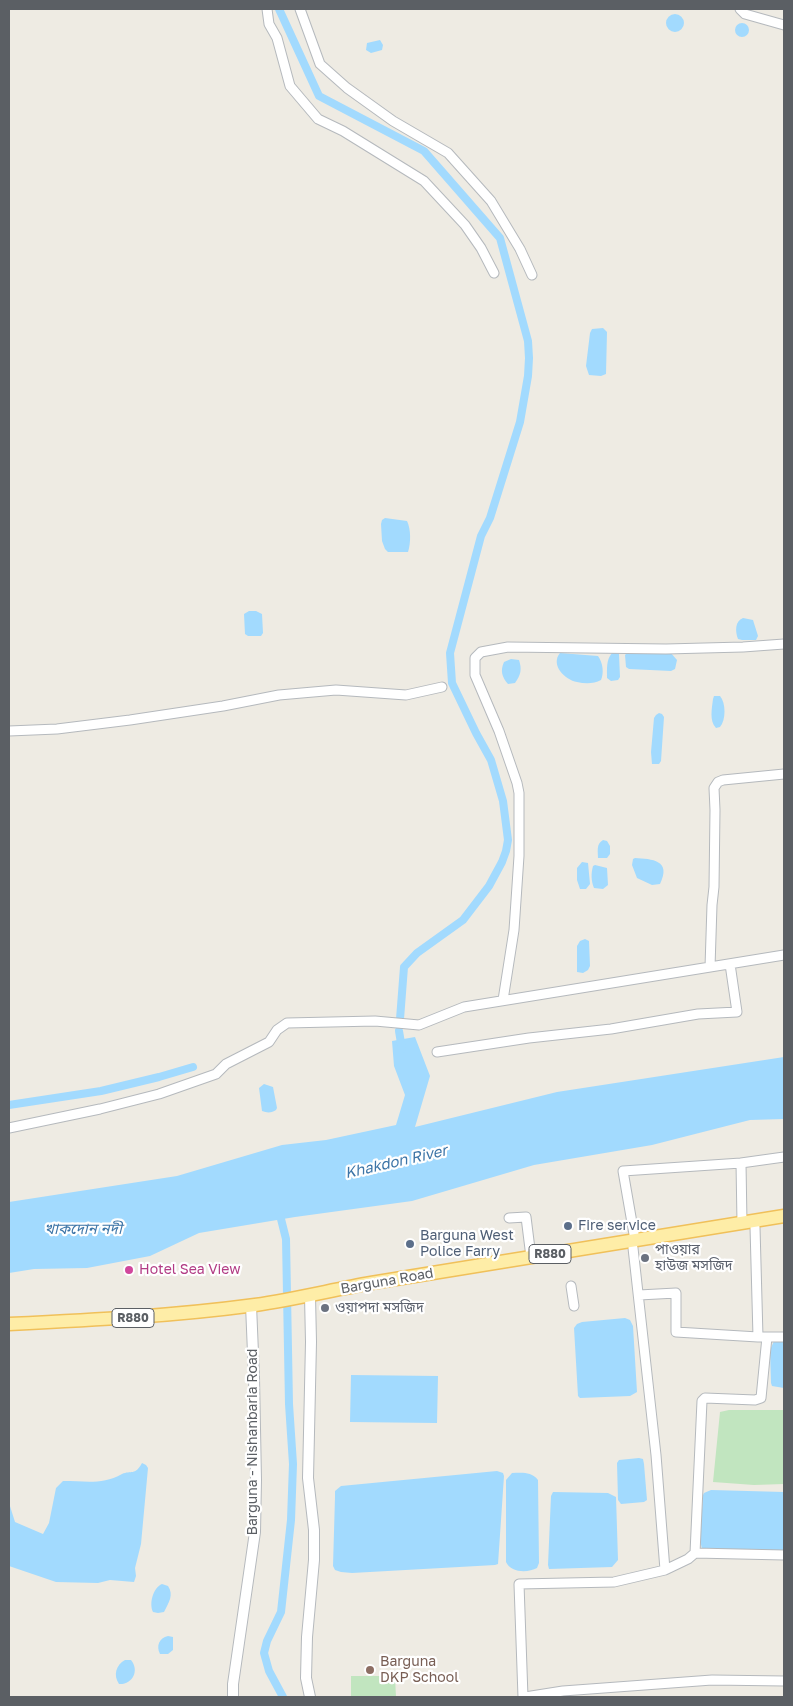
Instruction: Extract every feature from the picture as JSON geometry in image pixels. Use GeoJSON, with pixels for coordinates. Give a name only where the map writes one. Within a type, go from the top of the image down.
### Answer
{"type":"FeatureCollection","features":[{"type":"Feature","properties":{"kind":"main road","name":"Barguna Road"},"geometry":{"type":"LineString","coordinates":[[308,1296],[342,1295],[784,1216]]}},
{"type":"Feature","properties":{"kind":"main road","name":"Barguna Road"},"geometry":{"type":"LineString","coordinates":[[9,1324],[135,1318],[253,1305],[371,1283],[531,1257],[784,1223]]}},
{"type":"Feature","properties":{"kind":"street"},"geometry":{"type":"LineString","coordinates":[[267,9],[269,24],[277,38],[290,86],[318,119],[343,131],[424,181],[465,225],[481,248],[494,273]]}},
{"type":"Feature","properties":{"kind":"street"},"geometry":{"type":"LineString","coordinates":[[300,9],[320,64],[347,88],[392,121],[448,153],[491,201],[520,249],[532,275]]}},
{"type":"Feature","properties":{"kind":"street"},"geometry":{"type":"LineString","coordinates":[[740,9],[745,14],[784,25]]}},
{"type":"Feature","properties":{"kind":"street"},"geometry":{"type":"LineString","coordinates":[[503,1000],[514,930],[519,856],[519,793],[518,783],[499,731],[475,675],[475,658],[478,654],[508,647],[666,649],[784,644]]}},
{"type":"Feature","properties":{"kind":"street"},"geometry":{"type":"LineString","coordinates":[[9,731],[57,729],[130,720],[223,706],[279,695],[336,690],[406,695],[442,688]]}},
{"type":"Feature","properties":{"kind":"street"},"geometry":{"type":"LineString","coordinates":[[710,967],[714,887],[714,788],[718,782],[723,780],[784,774]]}},
{"type":"Feature","properties":{"kind":"street"},"geometry":{"type":"LineString","coordinates":[[9,1128],[160,1094],[216,1074],[226,1064],[269,1042],[277,1030],[287,1023],[375,1021],[419,1024],[464,1006],[784,955]]}},
{"type":"Feature","properties":{"kind":"street"},"geometry":{"type":"LineString","coordinates":[[437,1052],[522,1039],[611,1029],[698,1014],[736,1012],[730,964]]}},
{"type":"Feature","properties":{"kind":"street"},"geometry":{"type":"LineString","coordinates":[[665,1570],[656,1454],[634,1244],[623,1171],[741,1163],[784,1158]]}},
{"type":"Feature","properties":{"kind":"street"},"geometry":{"type":"LineString","coordinates":[[741,1163],[742,1223]]}},
{"type":"Feature","properties":{"kind":"street"},"geometry":{"type":"LineString","coordinates":[[510,1218],[526,1217],[531,1257]]}},
{"type":"Feature","properties":{"kind":"street"},"geometry":{"type":"LineString","coordinates":[[695,1553],[702,1401],[705,1398],[755,1400],[761,1398],[762,1337],[755,1227]]}},
{"type":"Feature","properties":{"kind":"street"},"geometry":{"type":"LineString","coordinates":[[572,1286],[574,1306]]}},
{"type":"Feature","properties":{"kind":"street"},"geometry":{"type":"LineString","coordinates":[[639,1294],[676,1293],[676,1332],[784,1337]]}},
{"type":"Feature","properties":{"kind":"street"},"geometry":{"type":"LineString","coordinates":[[308,1296],[311,1342],[308,1478],[314,1530],[314,1560],[307,1637],[306,1678],[310,1697]]}},
{"type":"Feature","properties":{"kind":"street","name":"Barguna - Nishanbaria Road"},"geometry":{"type":"LineString","coordinates":[[234,1697],[233,1684],[255,1532],[253,1305]]}},
{"type":"Feature","properties":{"kind":"street"},"geometry":{"type":"LineString","coordinates":[[784,1555],[695,1553],[665,1570],[614,1582],[519,1584],[524,1697],[563,1691],[712,1680],[784,1681]]}},
{"type":"Feature","properties":{"kind":"green space"},"geometry":{"type":"Polygon","coordinates":[[[729,1410],[784,1410],[784,1484],[754,1485],[713,1482],[720,1412],[729,1410]]]}},
{"type":"Feature","properties":{"kind":"green space"},"geometry":{"type":"Polygon","coordinates":[[[351,1676],[393,1676],[395,1677],[396,1697],[351,1697],[351,1676]]]}},
{"type":"Feature","properties":{"kind":"water"},"geometry":{"type":"Polygon","coordinates":[[[675,14],[681,17],[684,23],[681,29],[675,32],[669,29],[666,23],[669,17],[675,14]]]}},
{"type":"Feature","properties":{"kind":"water"},"geometry":{"type":"Polygon","coordinates":[[[739,23],[745,23],[749,30],[745,37],[739,37],[735,33],[735,27],[739,23]]]}},
{"type":"Feature","properties":{"kind":"water"},"geometry":{"type":"Polygon","coordinates":[[[380,40],[383,45],[382,50],[371,53],[366,50],[367,43],[380,40]]]}},
{"type":"Feature","properties":{"kind":"water"},"geometry":{"type":"Polygon","coordinates":[[[603,328],[607,332],[606,374],[601,376],[589,375],[586,366],[590,333],[592,329],[603,328]]]}},
{"type":"Feature","properties":{"kind":"water"},"geometry":{"type":"Polygon","coordinates":[[[385,518],[407,521],[410,536],[408,552],[388,552],[385,549],[382,541],[381,524],[385,518]]]}},
{"type":"Feature","properties":{"kind":"water"},"geometry":{"type":"Polygon","coordinates":[[[249,611],[256,611],[262,614],[263,633],[261,636],[248,636],[245,634],[244,614],[249,611]]]}},
{"type":"Feature","properties":{"kind":"water"},"geometry":{"type":"Polygon","coordinates":[[[743,618],[753,620],[758,636],[756,640],[738,639],[736,627],[738,621],[743,618]]]}},
{"type":"Feature","properties":{"kind":"water"},"geometry":{"type":"Polygon","coordinates":[[[670,652],[677,660],[675,669],[671,671],[629,669],[626,667],[625,655],[627,653],[670,652]]]}},
{"type":"Feature","properties":{"kind":"water"},"geometry":{"type":"Polygon","coordinates":[[[560,653],[598,656],[602,668],[601,680],[586,683],[572,681],[558,667],[557,658],[560,653]]]}},
{"type":"Feature","properties":{"kind":"water"},"geometry":{"type":"Polygon","coordinates":[[[612,653],[619,654],[620,677],[618,680],[611,681],[607,678],[607,668],[612,653]]]}},
{"type":"Feature","properties":{"kind":"water"},"geometry":{"type":"Polygon","coordinates":[[[511,659],[519,660],[520,672],[515,683],[508,684],[503,676],[502,668],[504,662],[511,659]]]}},
{"type":"Feature","properties":{"kind":"water"},"geometry":{"type":"Polygon","coordinates":[[[714,696],[720,696],[722,699],[724,712],[722,724],[716,728],[712,718],[714,696]]]}},
{"type":"Feature","properties":{"kind":"water"},"geometry":{"type":"Polygon","coordinates":[[[659,713],[664,717],[661,761],[659,764],[652,764],[651,752],[654,718],[659,713]]]}},
{"type":"Feature","properties":{"kind":"water"},"geometry":{"type":"Polygon","coordinates":[[[603,840],[607,841],[610,846],[610,854],[607,858],[598,858],[598,846],[603,840]]]}},
{"type":"Feature","properties":{"kind":"water"},"geometry":{"type":"Polygon","coordinates":[[[635,858],[654,860],[662,865],[664,870],[660,884],[652,885],[637,878],[632,865],[635,858]]]}},
{"type":"Feature","properties":{"kind":"water"},"geometry":{"type":"Polygon","coordinates":[[[582,862],[588,863],[590,884],[586,889],[580,889],[577,880],[577,868],[582,862]]]}},
{"type":"Feature","properties":{"kind":"water"},"geometry":{"type":"Polygon","coordinates":[[[595,865],[607,868],[608,885],[603,889],[594,888],[593,885],[592,871],[595,865]]]}},
{"type":"Feature","properties":{"kind":"water"},"geometry":{"type":"Polygon","coordinates":[[[585,939],[589,941],[590,966],[583,973],[577,972],[577,946],[580,941],[585,939]]]}},
{"type":"Feature","properties":{"kind":"water","name":"খাকদোন নদী"},"geometry":{"type":"Polygon","coordinates":[[[415,1037],[430,1076],[415,1127],[557,1092],[784,1057],[784,1119],[750,1120],[652,1145],[534,1165],[412,1201],[295,1217],[199,1233],[150,1256],[87,1268],[34,1269],[9,1273],[9,1202],[177,1176],[282,1145],[326,1140],[396,1125],[405,1095],[394,1066],[392,1041],[415,1037]]]}},
{"type":"Feature","properties":{"kind":"water"},"geometry":{"type":"Polygon","coordinates":[[[264,1084],[273,1087],[277,1108],[273,1112],[262,1111],[259,1088],[264,1084]]]}},
{"type":"Feature","properties":{"kind":"water"},"geometry":{"type":"Polygon","coordinates":[[[625,1318],[630,1320],[633,1326],[637,1392],[630,1396],[580,1398],[578,1396],[574,1328],[582,1322],[625,1318]]]}},
{"type":"Feature","properties":{"kind":"water"},"geometry":{"type":"Polygon","coordinates":[[[774,1341],[784,1341],[784,1388],[772,1386],[771,1383],[770,1350],[774,1341]]]}},
{"type":"Feature","properties":{"kind":"water"},"geometry":{"type":"Polygon","coordinates":[[[351,1375],[438,1376],[437,1423],[350,1422],[351,1375]]]}},
{"type":"Feature","properties":{"kind":"water"},"geometry":{"type":"Polygon","coordinates":[[[643,1459],[644,1464],[647,1500],[644,1502],[621,1504],[618,1500],[617,1463],[619,1460],[643,1459]]]}},
{"type":"Feature","properties":{"kind":"water"},"geometry":{"type":"Polygon","coordinates":[[[142,1463],[148,1468],[141,1544],[135,1568],[136,1576],[134,1582],[110,1580],[98,1583],[56,1582],[9,1566],[9,1503],[15,1522],[43,1534],[49,1523],[56,1488],[63,1481],[94,1482],[108,1480],[137,1470],[142,1463]]]}},
{"type":"Feature","properties":{"kind":"water"},"geometry":{"type":"Polygon","coordinates":[[[497,1471],[503,1473],[504,1476],[498,1564],[352,1573],[335,1570],[333,1566],[335,1491],[341,1486],[497,1471]]]}},
{"type":"Feature","properties":{"kind":"water"},"geometry":{"type":"Polygon","coordinates":[[[512,1473],[529,1474],[538,1480],[539,1563],[537,1568],[529,1571],[516,1570],[508,1566],[506,1562],[506,1480],[512,1473]]]}},
{"type":"Feature","properties":{"kind":"water"},"geometry":{"type":"Polygon","coordinates":[[[711,1490],[784,1492],[784,1553],[707,1551],[702,1549],[700,1540],[703,1495],[711,1490]]]}},
{"type":"Feature","properties":{"kind":"water"},"geometry":{"type":"Polygon","coordinates":[[[553,1492],[608,1493],[616,1497],[618,1560],[612,1567],[549,1569],[551,1496],[553,1492]]]}},
{"type":"Feature","properties":{"kind":"water"},"geometry":{"type":"Polygon","coordinates":[[[162,1584],[170,1589],[170,1599],[164,1612],[153,1612],[151,1604],[153,1596],[156,1589],[162,1584]]]}},
{"type":"Feature","properties":{"kind":"water"},"geometry":{"type":"Polygon","coordinates":[[[168,1636],[173,1637],[173,1650],[168,1654],[160,1654],[159,1643],[168,1636]]]}},
{"type":"Feature","properties":{"kind":"water"},"geometry":{"type":"Polygon","coordinates":[[[125,1660],[131,1660],[134,1664],[135,1673],[131,1680],[124,1684],[119,1684],[116,1670],[125,1660]]]}},
{"type":"Feature","properties":{"kind":"waterway"},"geometry":{"type":"LineString","coordinates":[[279,9],[319,96],[424,151],[500,238],[528,341],[528,376],[520,422],[490,518],[481,536],[450,653],[452,683],[491,760],[503,801],[508,840],[506,851],[489,886],[463,920],[417,953],[404,967],[400,1019]]}},
{"type":"Feature","properties":{"kind":"waterway"},"geometry":{"type":"LineString","coordinates":[[399,1031],[402,1049]]}},
{"type":"Feature","properties":{"kind":"waterway"},"geometry":{"type":"LineString","coordinates":[[9,1105],[101,1091],[193,1067]]}},
{"type":"Feature","properties":{"kind":"waterway"},"geometry":{"type":"LineString","coordinates":[[279,1211],[286,1239],[289,1404],[293,1464],[291,1520],[281,1612],[267,1641],[264,1653],[269,1671],[283,1697]]}},
{"type":"Feature","properties":{"kind":"place","name":"Fire service"},"geometry":{"type":"Point","coordinates":[568,1226]}},
{"type":"Feature","properties":{"kind":"place","name":"Barguna West Police Farry"},"geometry":{"type":"Point","coordinates":[410,1244]}},
{"type":"Feature","properties":{"kind":"place","name":"পাওয়ার হাউজ মসজিদ"},"geometry":{"type":"Point","coordinates":[645,1258]}},
{"type":"Feature","properties":{"kind":"place","name":"Hotel Sea View"},"geometry":{"type":"Point","coordinates":[129,1270]}},
{"type":"Feature","properties":{"kind":"place","name":"ওয়াপদা মসজিদ"},"geometry":{"type":"Point","coordinates":[325,1308]}},
{"type":"Feature","properties":{"kind":"place","name":"Barguna DKP School"},"geometry":{"type":"Point","coordinates":[370,1670]}},
{"type":"Feature","properties":{"kind":"water label","name":"Khakdon River"},"geometry":{"type":"Point","coordinates":[396,1162]}}]}
